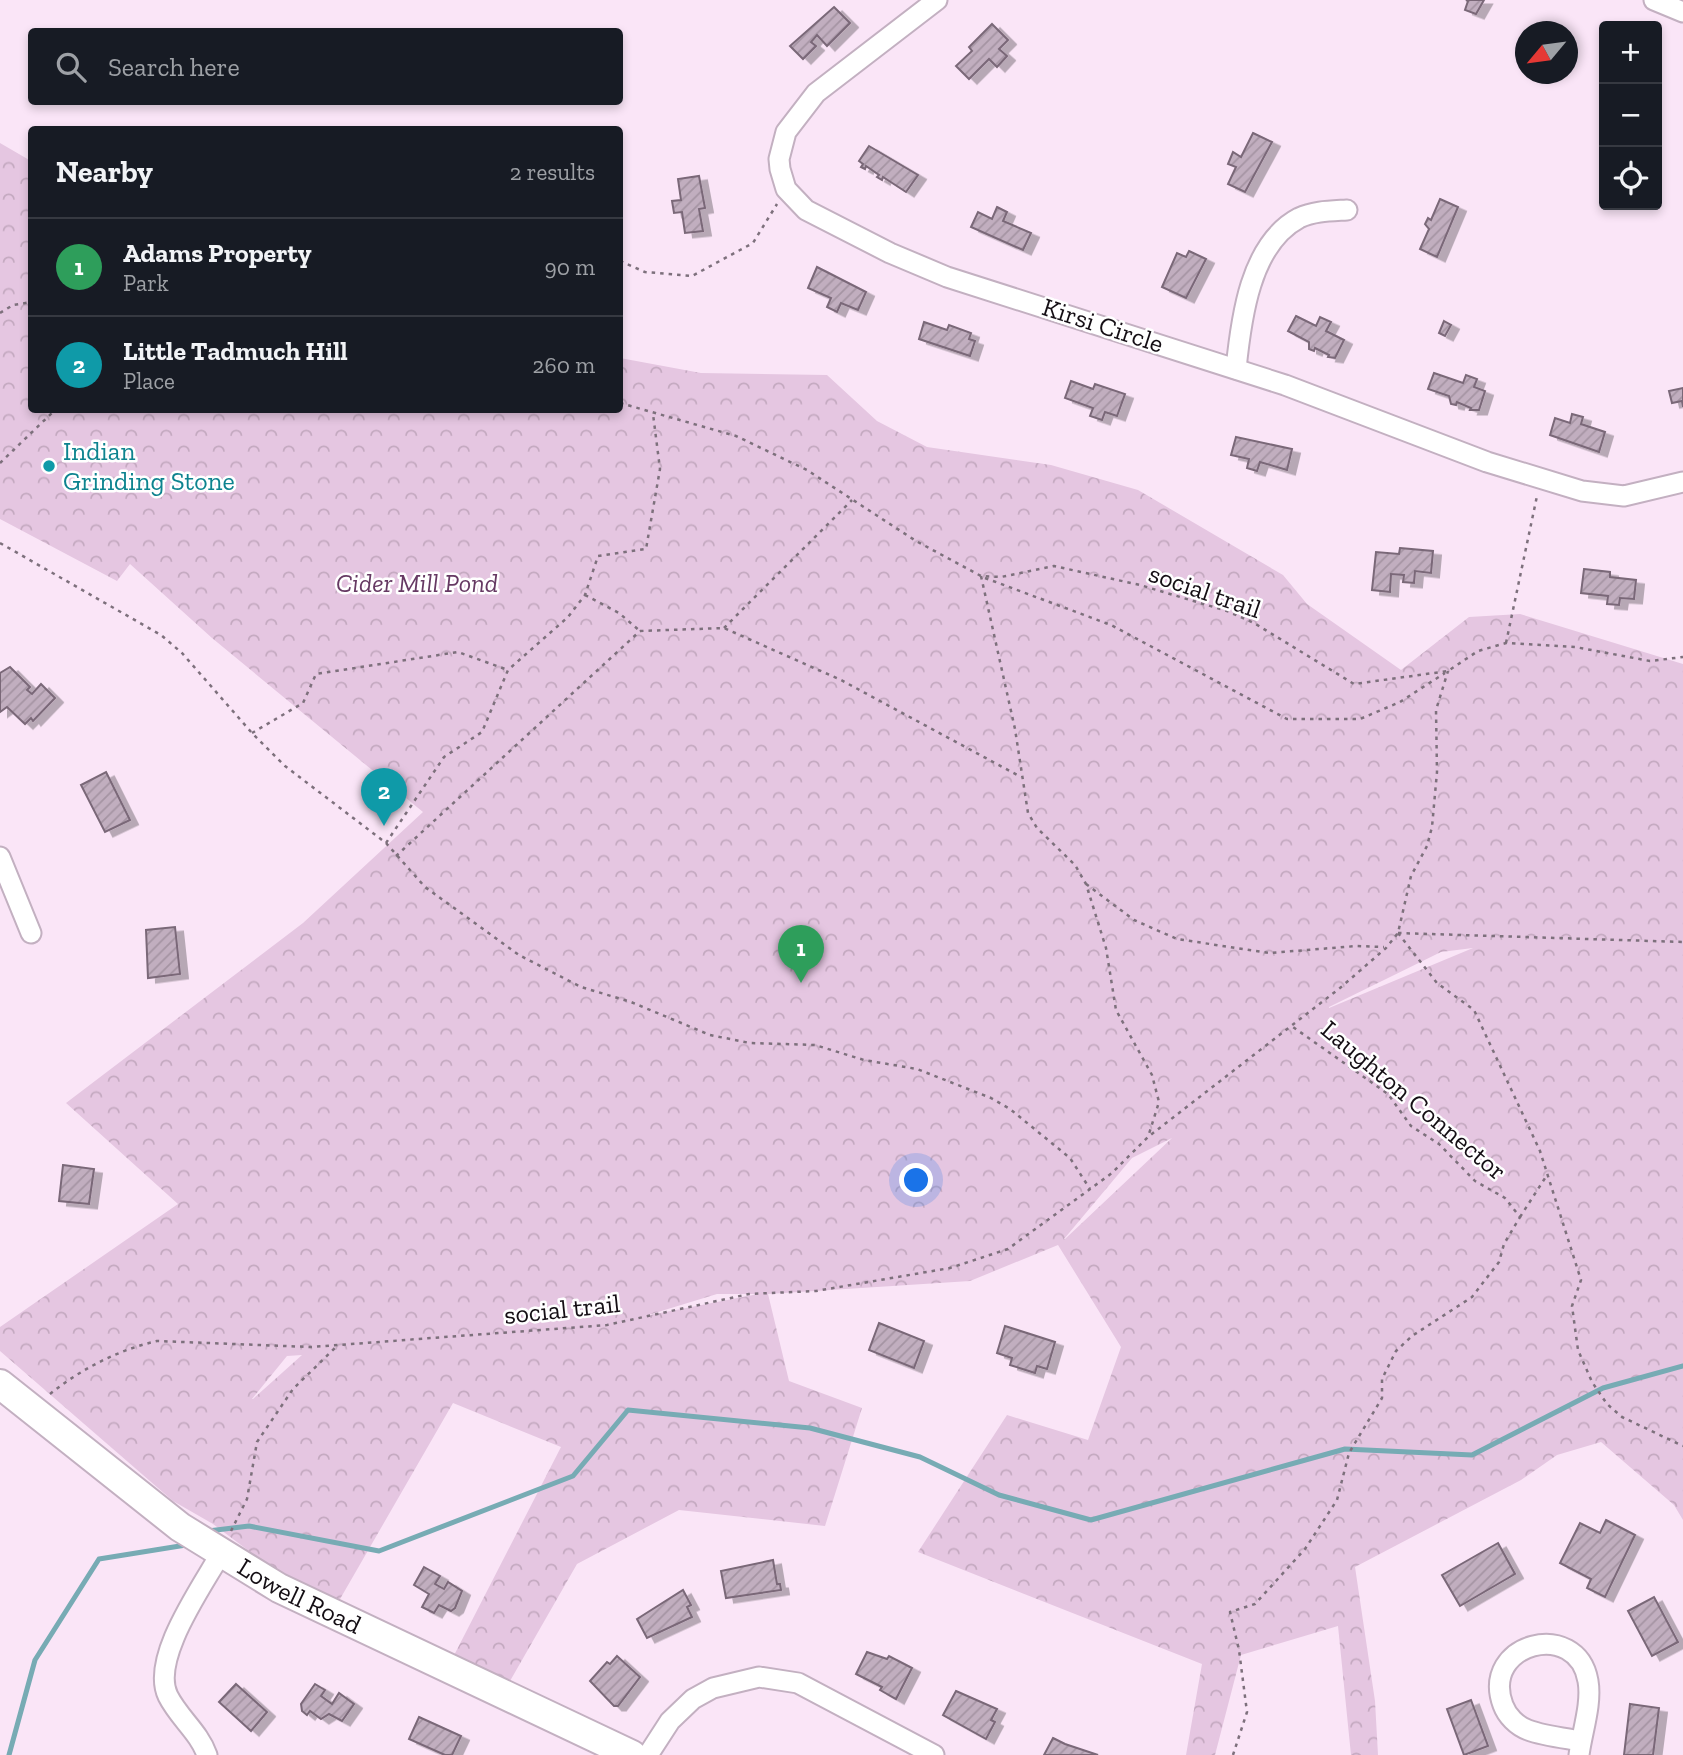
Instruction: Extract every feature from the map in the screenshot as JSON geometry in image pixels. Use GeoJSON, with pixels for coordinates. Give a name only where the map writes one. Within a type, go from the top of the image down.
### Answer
{"type":"FeatureCollection","features":[{"type":"Feature","properties":{"kind":"street"},"geometry":{"type":"LineString","coordinates":[[786,189],[779,159],[786,132],[802,108],[850,64],[937,0]]}},
{"type":"Feature","properties":{"kind":"street"},"geometry":{"type":"LineString","coordinates":[[1654,0],[1683,12]]}},
{"type":"Feature","properties":{"kind":"street","name":"Kirsi Circle"},"geometry":{"type":"LineString","coordinates":[[786,189],[806,210],[890,253],[947,277],[1236,369],[1487,462],[1582,491],[1623,496],[1683,482]]}},
{"type":"Feature","properties":{"kind":"street"},"geometry":{"type":"LineString","coordinates":[[1236,369],[1247,302],[1273,239],[1300,218],[1317,212],[1347,210]]}},
{"type":"Feature","properties":{"kind":"street"},"geometry":{"type":"LineString","coordinates":[[0,857],[31,933]]}},
{"type":"Feature","properties":{"kind":"street","name":"Lowell Road"},"geometry":{"type":"LineString","coordinates":[[0,1384],[180,1527],[224,1547],[279,1588],[632,1755]]}},
{"type":"Feature","properties":{"kind":"street"},"geometry":{"type":"LineString","coordinates":[[207,1755],[198,1736],[167,1694],[163,1670],[170,1648],[224,1547]]}},
{"type":"Feature","properties":{"kind":"street"},"geometry":{"type":"LineString","coordinates":[[1550,1644],[1569,1652],[1584,1667],[1588,1697],[1580,1748],[1528,1730],[1514,1722],[1505,1710],[1500,1696],[1501,1675],[1511,1657],[1522,1649],[1550,1644]]}},
{"type":"Feature","properties":{"kind":"street"},"geometry":{"type":"LineString","coordinates":[[648,1755],[670,1721],[693,1699],[713,1688],[759,1677],[798,1683],[934,1755]]}},
{"type":"Feature","properties":{"kind":"path"},"geometry":{"type":"LineString","coordinates":[[623,262],[645,272],[692,276],[753,243],[786,189]]}},
{"type":"Feature","properties":{"kind":"path"},"geometry":{"type":"LineString","coordinates":[[0,313],[13,305],[28,303]]}},
{"type":"Feature","properties":{"kind":"path"},"geometry":{"type":"LineString","coordinates":[[623,404],[736,436],[807,470],[916,541],[981,576],[1111,625],[1287,719],[1360,719],[1400,702],[1448,671]]}},
{"type":"Feature","properties":{"kind":"path"},"geometry":{"type":"LineString","coordinates":[[0,463],[52,413]]}},
{"type":"Feature","properties":{"kind":"path"},"geometry":{"type":"LineString","coordinates":[[386,843],[444,757],[482,732],[508,670],[568,617],[585,595],[598,556],[646,549],[660,469],[653,414]]}},
{"type":"Feature","properties":{"kind":"path"},"geometry":{"type":"LineString","coordinates":[[1506,643],[1540,479]]}},
{"type":"Feature","properties":{"kind":"path"},"geometry":{"type":"LineString","coordinates":[[724,628],[852,500]]}},
{"type":"Feature","properties":{"kind":"path"},"geometry":{"type":"LineString","coordinates":[[0,543],[161,635],[182,653],[252,733],[300,778],[386,843],[425,887],[519,955],[581,987],[631,1002],[710,1035],[750,1043],[815,1045],[864,1060],[916,1069],[992,1098],[1010,1109],[1070,1158],[1090,1189]]}},
{"type":"Feature","properties":{"kind":"path","name":"social trail"},"geometry":{"type":"LineString","coordinates":[[1149,1137],[1159,1102],[1152,1075],[1116,1010],[1106,948],[1086,884],[1075,866],[1037,828],[1028,813],[981,576],[1001,577],[1054,566],[1140,585],[1227,611],[1254,623],[1354,684],[1448,671],[1478,651],[1506,643],[1575,647],[1650,661],[1683,657]]}},
{"type":"Feature","properties":{"kind":"path"},"geometry":{"type":"LineString","coordinates":[[585,595],[619,613],[640,631]]}},
{"type":"Feature","properties":{"kind":"path"},"geometry":{"type":"LineString","coordinates":[[396,856],[640,631],[724,628],[841,680],[1023,777]]}},
{"type":"Feature","properties":{"kind":"path"},"geometry":{"type":"LineString","coordinates":[[252,733],[303,703],[316,674],[458,652],[508,670]]}},
{"type":"Feature","properties":{"kind":"path","name":"social trail"},"geometry":{"type":"LineString","coordinates":[[30,1409],[71,1377],[133,1347],[157,1341],[311,1347],[607,1325],[749,1294],[816,1291],[950,1268],[1008,1249],[1112,1173],[1149,1137],[1292,1026],[1386,948],[1398,933],[1411,876],[1427,846],[1432,827],[1437,772],[1436,710],[1448,671]]}},
{"type":"Feature","properties":{"kind":"path"},"geometry":{"type":"LineString","coordinates":[[1086,884],[1134,920],[1177,939],[1269,953],[1357,946],[1386,948]]}},
{"type":"Feature","properties":{"kind":"path"},"geometry":{"type":"LineString","coordinates":[[1398,933],[1683,942]]}},
{"type":"Feature","properties":{"kind":"path"},"geometry":{"type":"LineString","coordinates":[[1398,933],[1437,983],[1474,1010],[1539,1151],[1581,1280],[1572,1306],[1578,1350],[1592,1382],[1607,1404],[1622,1417],[1683,1446]]}},
{"type":"Feature","properties":{"kind":"path","name":"Laughton Connector"},"geometry":{"type":"LineString","coordinates":[[1292,1026],[1306,1033],[1313,1044],[1360,1071],[1388,1094],[1411,1126],[1439,1144],[1475,1181],[1505,1198],[1521,1217]]}},
{"type":"Feature","properties":{"kind":"path"},"geometry":{"type":"LineString","coordinates":[[1233,1755],[1247,1712],[1239,1650],[1230,1612],[1255,1604],[1305,1549],[1337,1500],[1349,1452],[1382,1398],[1382,1379],[1396,1351],[1412,1336],[1472,1297],[1499,1262],[1504,1244],[1547,1175]]}},
{"type":"Feature","properties":{"kind":"path"},"geometry":{"type":"LineString","coordinates":[[224,1547],[247,1500],[257,1441],[293,1389],[339,1345]]}},
{"type":"Feature","properties":{"kind":"green space","name":"Cider Mill Pond"},"geometry":{"type":"Polygon","coordinates":[[[0,143],[28,159],[28,413],[623,413],[623,359],[701,373],[827,375],[877,421],[927,447],[1051,465],[1138,490],[1283,575],[1307,604],[1401,670],[1469,617],[1520,614],[1683,664],[1683,1520],[1674,1505],[1601,1442],[1557,1455],[1521,1480],[1355,1567],[1375,1701],[1378,1755],[1351,1755],[1338,1626],[1241,1655],[1215,1755],[1186,1755],[1202,1664],[918,1552],[1007,1415],[1088,1440],[1121,1347],[1058,1245],[970,1281],[768,1294],[789,1381],[862,1408],[825,1526],[679,1510],[577,1564],[502,1695],[447,1669],[561,1447],[453,1403],[332,1613],[213,1524],[173,1501],[0,1351],[0,1327],[178,1204],[66,1103],[303,923],[423,812],[212,638],[130,564],[117,581],[0,519],[0,143]],[[1473,948],[1441,952],[1329,1008],[1473,948]],[[1172,1138],[1132,1158],[1064,1239],[1065,1239],[1172,1138]],[[717,1294],[645,1316],[758,1294],[717,1294]],[[302,1355],[287,1356],[252,1399],[253,1399],[302,1355]]]}},
{"type":"Feature","properties":{"kind":"building"},"geometry":{"type":"Polygon","coordinates":[[[1466,0],[1484,0],[1476,14],[1465,10],[1466,0]]]}},
{"type":"Feature","properties":{"kind":"building"},"geometry":{"type":"Polygon","coordinates":[[[834,7],[850,23],[827,46],[817,35],[811,42],[816,46],[803,59],[790,46],[834,7]]]}},
{"type":"Feature","properties":{"kind":"building"},"geometry":{"type":"Polygon","coordinates":[[[992,24],[1008,40],[999,49],[1007,56],[997,67],[989,59],[969,79],[956,66],[972,51],[969,47],[992,24]]]}},
{"type":"Feature","properties":{"kind":"building"},"geometry":{"type":"Polygon","coordinates":[[[1253,133],[1272,142],[1245,192],[1228,184],[1236,167],[1228,164],[1233,152],[1241,157],[1253,133]]]}},
{"type":"Feature","properties":{"kind":"building"},"geometry":{"type":"Polygon","coordinates":[[[869,146],[918,175],[906,192],[883,177],[882,180],[877,177],[879,175],[866,166],[865,169],[861,167],[863,164],[859,161],[869,146]]]}},
{"type":"Feature","properties":{"kind":"building"},"geometry":{"type":"Polygon","coordinates":[[[699,176],[705,208],[699,209],[703,231],[685,233],[682,212],[674,213],[672,201],[681,200],[678,179],[699,176]]]}},
{"type":"Feature","properties":{"kind":"building"},"geometry":{"type":"Polygon","coordinates":[[[1440,199],[1458,207],[1437,257],[1420,249],[1429,229],[1425,224],[1428,218],[1431,220],[1440,199]]]}},
{"type":"Feature","properties":{"kind":"building"},"geometry":{"type":"Polygon","coordinates":[[[997,207],[1007,212],[1003,221],[1031,233],[1023,250],[971,227],[978,212],[992,219],[997,207]]]}},
{"type":"Feature","properties":{"kind":"building"},"geometry":{"type":"Polygon","coordinates":[[[1189,251],[1206,259],[1186,298],[1162,287],[1177,253],[1186,257],[1189,251]]]}},
{"type":"Feature","properties":{"kind":"building"},"geometry":{"type":"Polygon","coordinates":[[[817,267],[866,292],[858,310],[841,303],[837,312],[827,307],[831,298],[808,288],[817,267]]]}},
{"type":"Feature","properties":{"kind":"building"},"geometry":{"type":"Polygon","coordinates":[[[1296,316],[1316,326],[1320,317],[1331,322],[1326,331],[1344,340],[1335,358],[1328,357],[1329,355],[1315,348],[1314,351],[1309,349],[1309,342],[1288,331],[1296,316]]]}},
{"type":"Feature","properties":{"kind":"building"},"geometry":{"type":"Polygon","coordinates":[[[1444,321],[1451,325],[1445,336],[1439,333],[1444,321]]]}},
{"type":"Feature","properties":{"kind":"building"},"geometry":{"type":"Polygon","coordinates":[[[924,322],[947,330],[949,325],[971,333],[969,339],[975,341],[970,356],[919,339],[924,322]]]}},
{"type":"Feature","properties":{"kind":"building"},"geometry":{"type":"Polygon","coordinates":[[[1434,373],[1463,383],[1466,375],[1477,379],[1474,387],[1485,391],[1479,410],[1470,410],[1471,408],[1457,402],[1456,405],[1451,404],[1449,396],[1428,389],[1434,373]]]}},
{"type":"Feature","properties":{"kind":"building"},"geometry":{"type":"Polygon","coordinates":[[[1071,381],[1093,389],[1095,384],[1125,394],[1117,416],[1105,412],[1102,420],[1090,416],[1093,408],[1065,398],[1071,381]]]}},
{"type":"Feature","properties":{"kind":"building"},"geometry":{"type":"Polygon","coordinates":[[[1683,388],[1683,407],[1682,401],[1672,403],[1669,391],[1683,388]]]}},
{"type":"Feature","properties":{"kind":"building"},"geometry":{"type":"Polygon","coordinates":[[[1572,414],[1583,417],[1581,424],[1605,432],[1599,452],[1550,435],[1555,418],[1570,423],[1572,414]]]}},
{"type":"Feature","properties":{"kind":"building"},"geometry":{"type":"Polygon","coordinates":[[[1236,437],[1292,449],[1287,470],[1260,462],[1257,471],[1247,468],[1249,459],[1231,455],[1236,437]]]}},
{"type":"Feature","properties":{"kind":"building"},"geometry":{"type":"Polygon","coordinates":[[[1400,548],[1433,551],[1431,573],[1415,571],[1414,583],[1403,582],[1404,575],[1391,574],[1390,592],[1372,590],[1376,552],[1399,554],[1400,548]]]}},
{"type":"Feature","properties":{"kind":"building"},"geometry":{"type":"Polygon","coordinates":[[[1584,569],[1610,572],[1610,577],[1636,580],[1634,599],[1620,598],[1619,605],[1607,604],[1608,596],[1581,593],[1584,569]]]}},
{"type":"Feature","properties":{"kind":"building"},"geometry":{"type":"Polygon","coordinates":[[[10,667],[30,687],[27,690],[32,694],[41,684],[55,698],[33,721],[31,718],[25,724],[7,707],[0,712],[0,673],[10,667]]]}},
{"type":"Feature","properties":{"kind":"building"},"geometry":{"type":"Polygon","coordinates":[[[106,772],[130,820],[105,832],[81,785],[106,772]]]}},
{"type":"Feature","properties":{"kind":"building"},"geometry":{"type":"Polygon","coordinates":[[[175,927],[180,974],[148,978],[146,930],[175,927]]]}},
{"type":"Feature","properties":{"kind":"building"},"geometry":{"type":"Polygon","coordinates":[[[63,1165],[94,1169],[89,1204],[59,1201],[63,1165]]]}},
{"type":"Feature","properties":{"kind":"building"},"geometry":{"type":"Polygon","coordinates":[[[879,1323],[924,1341],[914,1368],[869,1350],[879,1323]]]}},
{"type":"Feature","properties":{"kind":"building"},"geometry":{"type":"Polygon","coordinates":[[[1005,1326],[1055,1342],[1047,1369],[1037,1366],[1035,1373],[1010,1365],[1012,1358],[997,1353],[1005,1326]]]}},
{"type":"Feature","properties":{"kind":"building"},"geometry":{"type":"Polygon","coordinates":[[[1606,1520],[1635,1535],[1605,1597],[1587,1588],[1591,1579],[1560,1563],[1580,1523],[1600,1533],[1606,1520]]]}},
{"type":"Feature","properties":{"kind":"building"},"geometry":{"type":"Polygon","coordinates":[[[1498,1543],[1515,1574],[1460,1606],[1442,1575],[1498,1543]]]}},
{"type":"Feature","properties":{"kind":"building"},"geometry":{"type":"Polygon","coordinates":[[[773,1560],[777,1584],[780,1584],[781,1590],[726,1598],[721,1571],[773,1560]]]}},
{"type":"Feature","properties":{"kind":"building"},"geometry":{"type":"Polygon","coordinates":[[[424,1567],[440,1576],[435,1584],[444,1589],[448,1582],[462,1591],[451,1611],[439,1605],[434,1613],[422,1607],[429,1594],[414,1585],[424,1567]]]}},
{"type":"Feature","properties":{"kind":"building"},"geometry":{"type":"Polygon","coordinates":[[[683,1590],[691,1605],[687,1607],[692,1617],[647,1638],[637,1619],[683,1590]]]}},
{"type":"Feature","properties":{"kind":"building"},"geometry":{"type":"Polygon","coordinates":[[[1654,1597],[1678,1642],[1652,1656],[1628,1611],[1654,1597]]]}},
{"type":"Feature","properties":{"kind":"building"},"geometry":{"type":"Polygon","coordinates":[[[867,1652],[887,1659],[889,1656],[912,1668],[896,1699],[880,1690],[882,1687],[856,1674],[867,1652]]]}},
{"type":"Feature","properties":{"kind":"building"},"geometry":{"type":"Polygon","coordinates":[[[617,1656],[640,1677],[618,1706],[614,1706],[590,1681],[607,1662],[610,1664],[617,1656]]]}},
{"type":"Feature","properties":{"kind":"building"},"geometry":{"type":"Polygon","coordinates":[[[236,1684],[267,1712],[251,1731],[219,1702],[236,1684]]]}},
{"type":"Feature","properties":{"kind":"building"},"geometry":{"type":"Polygon","coordinates":[[[315,1684],[325,1690],[321,1696],[332,1704],[339,1693],[354,1704],[342,1721],[329,1714],[321,1719],[310,1711],[307,1715],[302,1711],[301,1704],[315,1684]]]}},
{"type":"Feature","properties":{"kind":"building"},"geometry":{"type":"Polygon","coordinates":[[[956,1691],[997,1709],[991,1720],[995,1722],[986,1739],[943,1715],[956,1691]]]}},
{"type":"Feature","properties":{"kind":"building"},"geometry":{"type":"Polygon","coordinates":[[[1471,1700],[1488,1746],[1464,1755],[1447,1709],[1471,1700]]]}},
{"type":"Feature","properties":{"kind":"building"},"geometry":{"type":"Polygon","coordinates":[[[1630,1704],[1659,1708],[1653,1755],[1624,1755],[1630,1704]]]}},
{"type":"Feature","properties":{"kind":"building"},"geometry":{"type":"Polygon","coordinates":[[[419,1717],[461,1736],[452,1755],[445,1755],[409,1739],[419,1717]]]}},
{"type":"Feature","properties":{"kind":"building"},"geometry":{"type":"Polygon","coordinates":[[[1053,1738],[1065,1744],[1098,1755],[1044,1755],[1053,1738]]]}},
{"type":"Feature","properties":{"kind":"waterway"},"geometry":{"type":"LineString","coordinates":[[208,1531],[249,1526],[379,1551],[573,1476],[628,1410],[810,1428],[920,1457],[999,1495],[1091,1520],[1345,1449],[1472,1455],[1603,1388],[1683,1366]]}},
{"type":"Feature","properties":{"kind":"waterway"},"geometry":{"type":"LineString","coordinates":[[9,1755],[35,1660],[99,1559],[186,1545]]}},
{"type":"Feature","properties":{"kind":"place","name":"Indian Grinding Stone"},"geometry":{"type":"Point","coordinates":[49,466]}},
{"type":"Feature","properties":{"kind":"place","name":"Little Tadmuch Hill"},"geometry":{"type":"Point","coordinates":[384,826]}},
{"type":"Feature","properties":{"kind":"place","name":"Adams Property"},"geometry":{"type":"Point","coordinates":[801,983]}}]}
